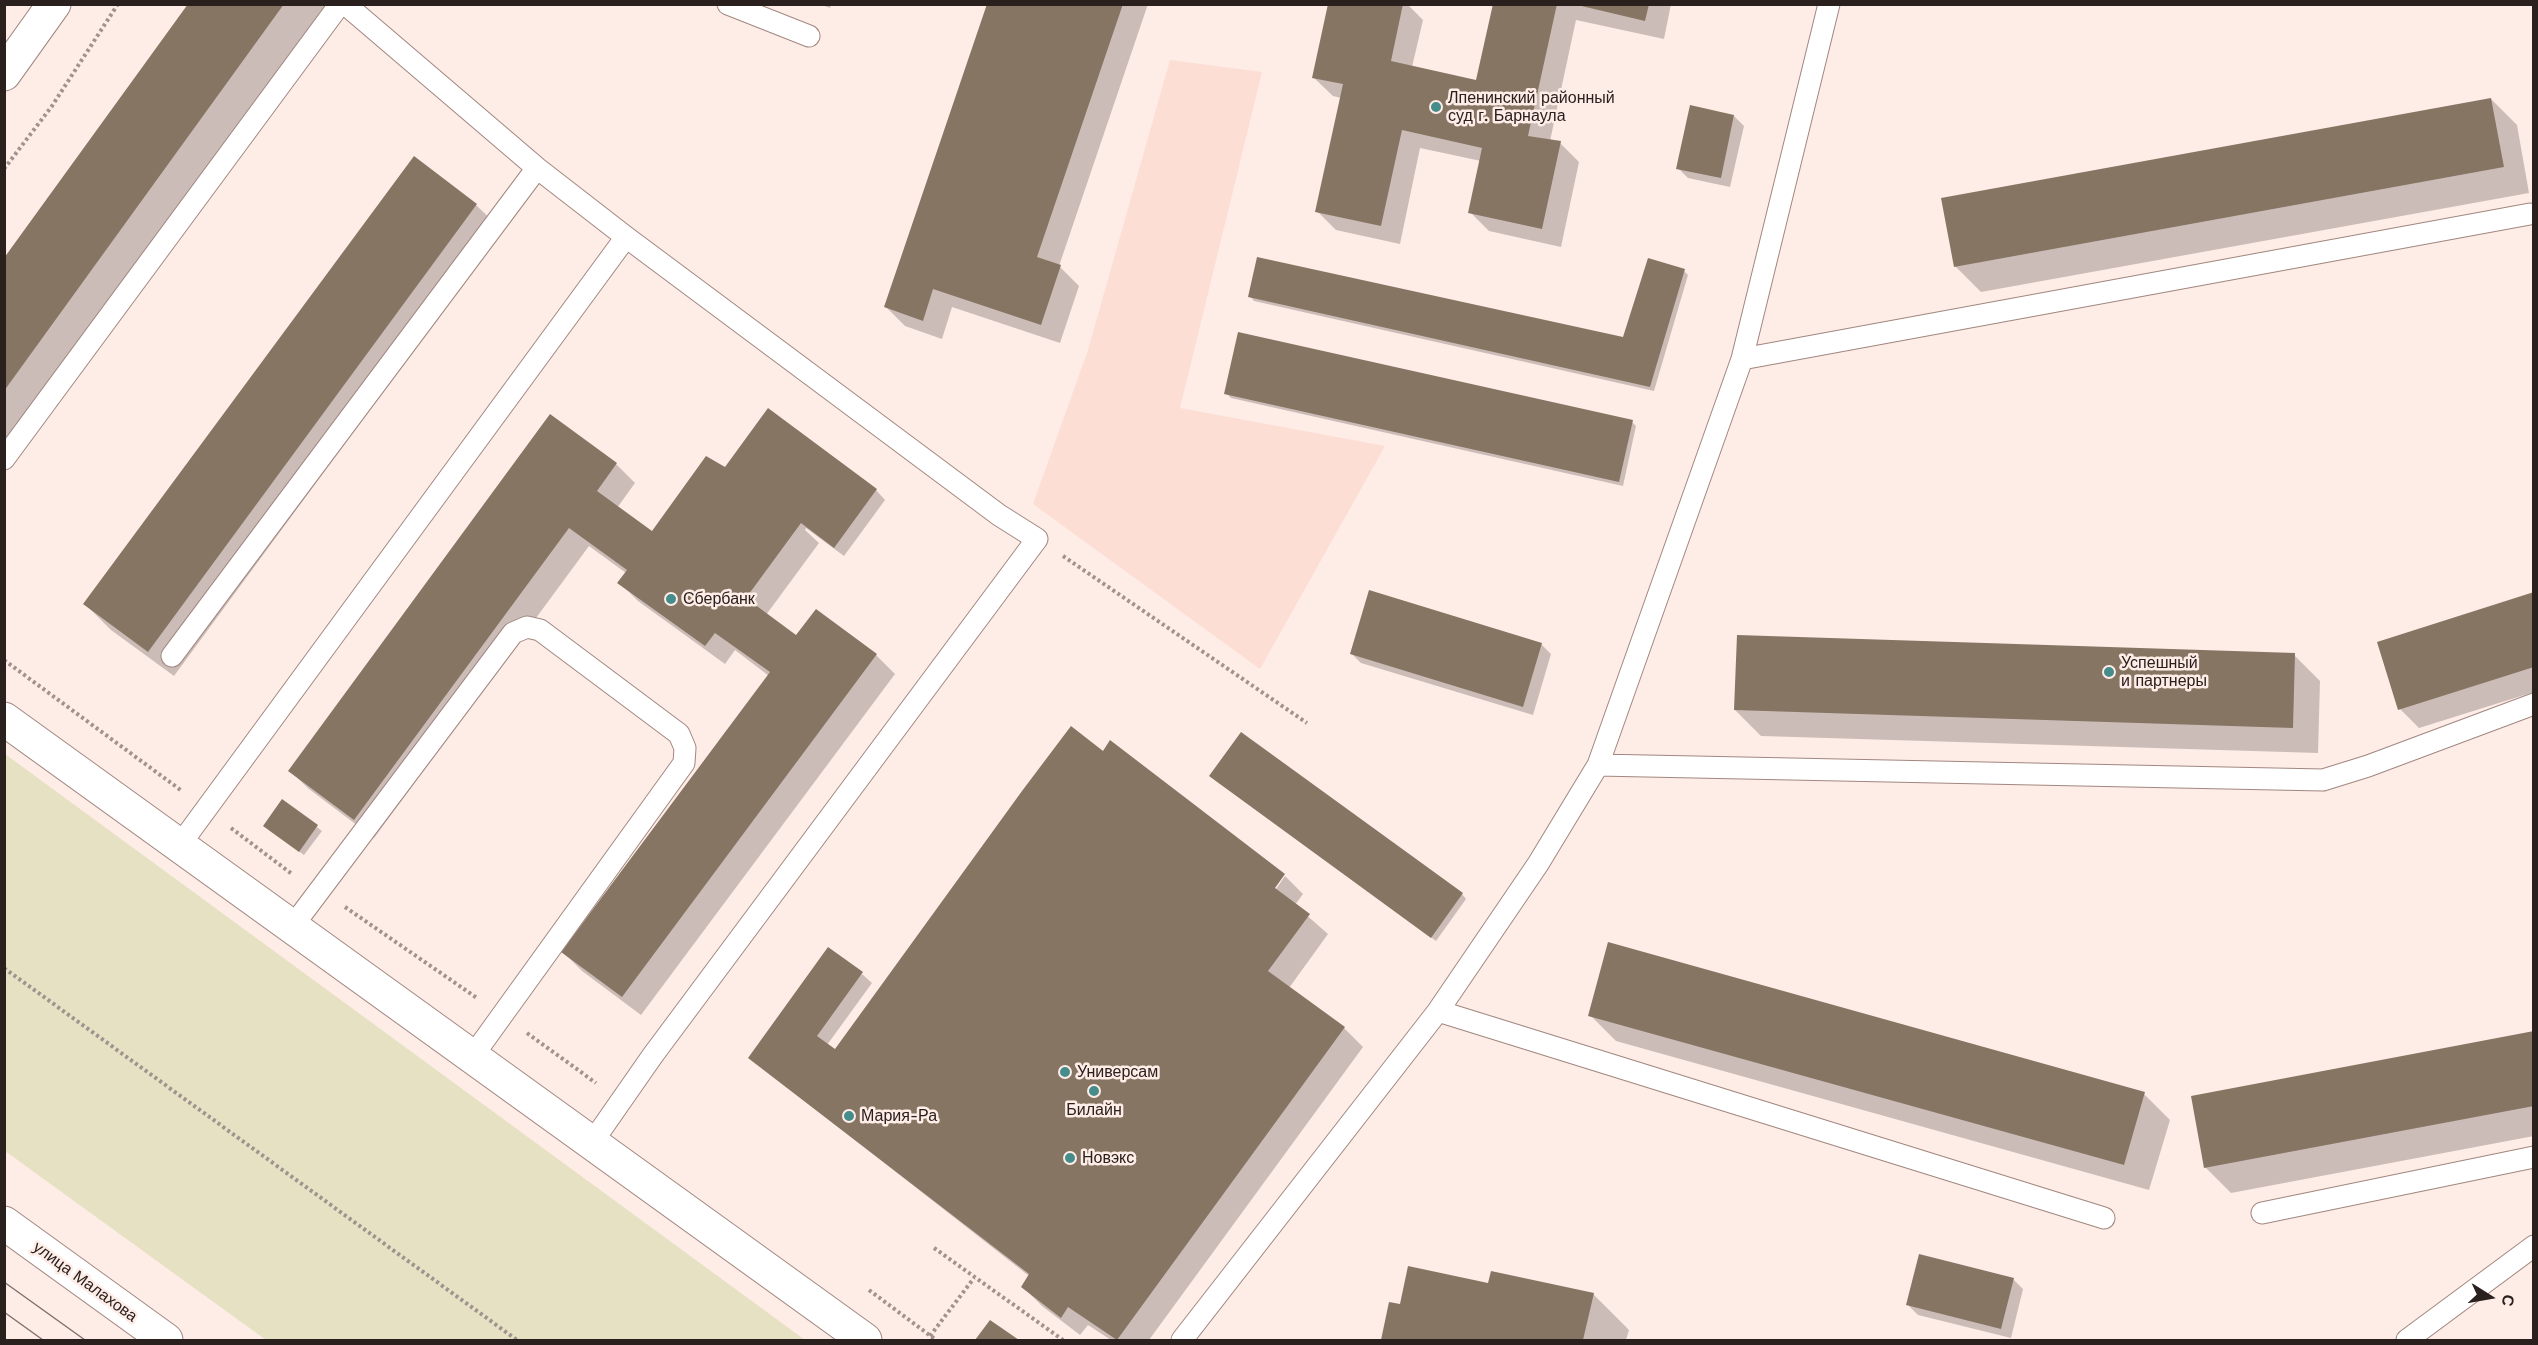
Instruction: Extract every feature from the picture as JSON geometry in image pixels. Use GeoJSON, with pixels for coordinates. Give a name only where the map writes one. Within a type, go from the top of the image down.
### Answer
{"type":"FeatureCollection","features":[{"type":"Feature","properties":{"kind":"street"},"geometry":{"type":"LineString","coordinates":[[4,74],[54,4]]}},
{"type":"Feature","properties":{"kind":"street"},"geometry":{"type":"LineString","coordinates":[[4,719],[864,1341]]}},
{"type":"Feature","properties":{"kind":"street","name":"улица Малахова"},"geometry":{"type":"LineString","coordinates":[[4,1223],[166,1341]]}},
{"type":"Feature","properties":{"kind":"lane"},"geometry":{"type":"LineString","coordinates":[[4,459],[339,4]]}},
{"type":"Feature","properties":{"kind":"lane"},"geometry":{"type":"LineString","coordinates":[[345,4],[537,168],[626,237],[999,515],[1037,539],[653,1055],[591,1144]]}},
{"type":"Feature","properties":{"kind":"lane"},"geometry":{"type":"LineString","coordinates":[[728,4],[809,36]]}},
{"type":"Feature","properties":{"kind":"lane"},"geometry":{"type":"LineString","coordinates":[[1182,1341],[1438,1011],[1538,864],[1598,765],[1742,359],[1829,4]]}},
{"type":"Feature","properties":{"kind":"lane"},"geometry":{"type":"LineString","coordinates":[[172,656],[537,168]]}},
{"type":"Feature","properties":{"kind":"lane"},"geometry":{"type":"LineString","coordinates":[[1742,359],[2530,214]]}},
{"type":"Feature","properties":{"kind":"lane"},"geometry":{"type":"LineString","coordinates":[[179,846],[626,237]]}},
{"type":"Feature","properties":{"kind":"lane"},"geometry":{"type":"LineString","coordinates":[[292,927],[513,633],[527,627],[540,630],[679,734],[685,748],[684,763],[472,1057]]}},
{"type":"Feature","properties":{"kind":"lane"},"geometry":{"type":"LineString","coordinates":[[1598,765],[2323,780],[2534,704]]}},
{"type":"Feature","properties":{"kind":"lane"},"geometry":{"type":"LineString","coordinates":[[1438,1011],[2104,1218]]}},
{"type":"Feature","properties":{"kind":"lane"},"geometry":{"type":"LineString","coordinates":[[2262,1213],[2534,1157]]}},
{"type":"Feature","properties":{"kind":"lane"},"geometry":{"type":"LineString","coordinates":[[2407,1341],[2534,1246]]}},
{"type":"Feature","properties":{"kind":"path"},"geometry":{"type":"LineString","coordinates":[[4,169],[52,106],[118,4]]}},
{"type":"Feature","properties":{"kind":"path"},"geometry":{"type":"LineString","coordinates":[[1037,539],[1307,723]]}},
{"type":"Feature","properties":{"kind":"path"},"geometry":{"type":"LineString","coordinates":[[4,968],[517,1341]]}},
{"type":"Feature","properties":{"kind":"path"},"geometry":{"type":"LineString","coordinates":[[934,1248],[1063,1341]]}},
{"type":"Feature","properties":{"kind":"path"},"geometry":{"type":"LineString","coordinates":[[930,1336],[974,1278]]}},
{"type":"Feature","properties":{"kind":"path"},"geometry":{"type":"LineString","coordinates":[[869,1290],[936,1341]]}},
{"type":"Feature","properties":{"kind":"shaded area"},"geometry":{"type":"Polygon","coordinates":[[[1170,60],[1262,72],[1180,408],[1385,446],[1260,669],[1033,504],[1088,350],[1170,60]]]}},
{"type":"Feature","properties":{"kind":"shaded area"},"geometry":{"type":"Polygon","coordinates":[[[5,754],[805,1340],[266,1340],[5,1151],[5,754]]]}},
{"type":"Feature","properties":{"kind":"building"},"geometry":{"type":"Polygon","coordinates":[[[188,4],[284,4],[4,391],[4,258],[188,4]]]}},
{"type":"Feature","properties":{"kind":"building"},"geometry":{"type":"Polygon","coordinates":[[[987,4],[1123,4],[1037,257],[1061,265],[1041,325],[933,289],[923,321],[884,307],[987,4]]]}},
{"type":"Feature","properties":{"kind":"building","name":"Лпенинский районный суд г. Барнаула"},"geometry":{"type":"Polygon","coordinates":[[[1328,4],[1403,4],[1391,61],[1476,80],[1493,4],[1557,4],[1528,136],[1561,141],[1542,229],[1468,213],[1482,148],[1402,130],[1381,226],[1315,212],[1343,84],[1312,78],[1328,4]]]}},
{"type":"Feature","properties":{"kind":"building"},"geometry":{"type":"Polygon","coordinates":[[[1573,4],[1649,4],[1645,21],[1573,4]]]}},
{"type":"Feature","properties":{"kind":"building"},"geometry":{"type":"Polygon","coordinates":[[[2491,98],[2504,167],[1954,267],[1941,198],[2491,98]]]}},
{"type":"Feature","properties":{"kind":"building"},"geometry":{"type":"Polygon","coordinates":[[[1690,105],[1734,115],[1721,178],[1676,169],[1690,105]]]}},
{"type":"Feature","properties":{"kind":"building"},"geometry":{"type":"Polygon","coordinates":[[[414,156],[477,204],[148,652],[83,604],[414,156]]]}},
{"type":"Feature","properties":{"kind":"building"},"geometry":{"type":"Polygon","coordinates":[[[1257,257],[1623,337],[1648,258],[1685,269],[1650,387],[1248,297],[1257,257]]]}},
{"type":"Feature","properties":{"kind":"building"},"geometry":{"type":"Polygon","coordinates":[[[1238,332],[1633,420],[1619,482],[1224,394],[1238,332]]]}},
{"type":"Feature","properties":{"kind":"building"},"geometry":{"type":"Polygon","coordinates":[[[768,408],[877,489],[834,548],[801,523],[746,598],[796,635],[816,609],[877,654],[622,997],[561,952],[770,672],[715,633],[705,646],[617,583],[627,570],[569,528],[354,820],[288,771],[550,414],[617,463],[597,491],[652,531],[706,456],[725,467],[768,408]]]}},
{"type":"Feature","properties":{"kind":"building"},"geometry":{"type":"Polygon","coordinates":[[[1369,590],[1542,643],[1523,707],[1350,654],[1369,590]]]}},
{"type":"Feature","properties":{"kind":"building"},"geometry":{"type":"Polygon","coordinates":[[[2534,592],[2534,667],[2398,710],[2377,642],[2534,592]]]}},
{"type":"Feature","properties":{"kind":"building"},"geometry":{"type":"Polygon","coordinates":[[[1737,635],[2295,653],[2293,728],[1734,710],[1737,635]]]}},
{"type":"Feature","properties":{"kind":"building","name":"Универсам"},"geometry":{"type":"Polygon","coordinates":[[[1071,726],[1103,751],[1110,740],[1285,874],[1275,888],[1310,914],[1268,971],[1345,1027],[1117,1340],[1068,1307],[1061,1318],[1021,1287],[1029,1274],[748,1058],[828,947],[863,972],[817,1036],[835,1049],[1071,726]]]}},
{"type":"Feature","properties":{"kind":"building"},"geometry":{"type":"Polygon","coordinates":[[[1241,732],[1463,893],[1431,938],[1209,776],[1241,732]]]}},
{"type":"Feature","properties":{"kind":"building"},"geometry":{"type":"Polygon","coordinates":[[[282,799],[318,825],[299,852],[263,826],[282,799]]]}},
{"type":"Feature","properties":{"kind":"building"},"geometry":{"type":"Polygon","coordinates":[[[1608,942],[2145,1092],[2124,1165],[1588,1016],[1608,942]]]}},
{"type":"Feature","properties":{"kind":"building"},"geometry":{"type":"Polygon","coordinates":[[[2534,1031],[2534,1106],[2204,1168],[2191,1096],[2534,1031]]]}},
{"type":"Feature","properties":{"kind":"building"},"geometry":{"type":"Polygon","coordinates":[[[1919,1254],[2014,1278],[2001,1329],[1906,1305],[1919,1254]]]}},
{"type":"Feature","properties":{"kind":"building"},"geometry":{"type":"Polygon","coordinates":[[[1408,1266],[1488,1283],[1491,1271],[1594,1293],[1583,1340],[1381,1340],[1389,1302],[1400,1304],[1408,1266]]]}},
{"type":"Feature","properties":{"kind":"building"},"geometry":{"type":"Polygon","coordinates":[[[990,1320],[1019,1340],[975,1340],[990,1320]]]}},
{"type":"Feature","properties":{"kind":"tram line"},"geometry":{"type":"LineString","coordinates":[[4,1282],[85,1340]]}},
{"type":"Feature","properties":{"kind":"tram line"},"geometry":{"type":"LineString","coordinates":[[4,1312],[43,1340]]}},
{"type":"Feature","properties":{"kind":"place","name":"Лпенинский районный суд г. Барнаула"},"geometry":{"type":"Point","coordinates":[1436,107]}},
{"type":"Feature","properties":{"kind":"place","name":"Сбербанк"},"geometry":{"type":"Point","coordinates":[671,599]}},
{"type":"Feature","properties":{"kind":"place","name":"Успешный и партнеры"},"geometry":{"type":"Point","coordinates":[2109,672]}},
{"type":"Feature","properties":{"kind":"place","name":"Универсам"},"geometry":{"type":"Point","coordinates":[1065,1072]}},
{"type":"Feature","properties":{"kind":"place","name":"Билайн"},"geometry":{"type":"Point","coordinates":[1094,1091]}},
{"type":"Feature","properties":{"kind":"place","name":"Мария-Ра"},"geometry":{"type":"Point","coordinates":[849,1116]}},
{"type":"Feature","properties":{"kind":"place","name":"Новэкс"},"geometry":{"type":"Point","coordinates":[1070,1158]}}]}
